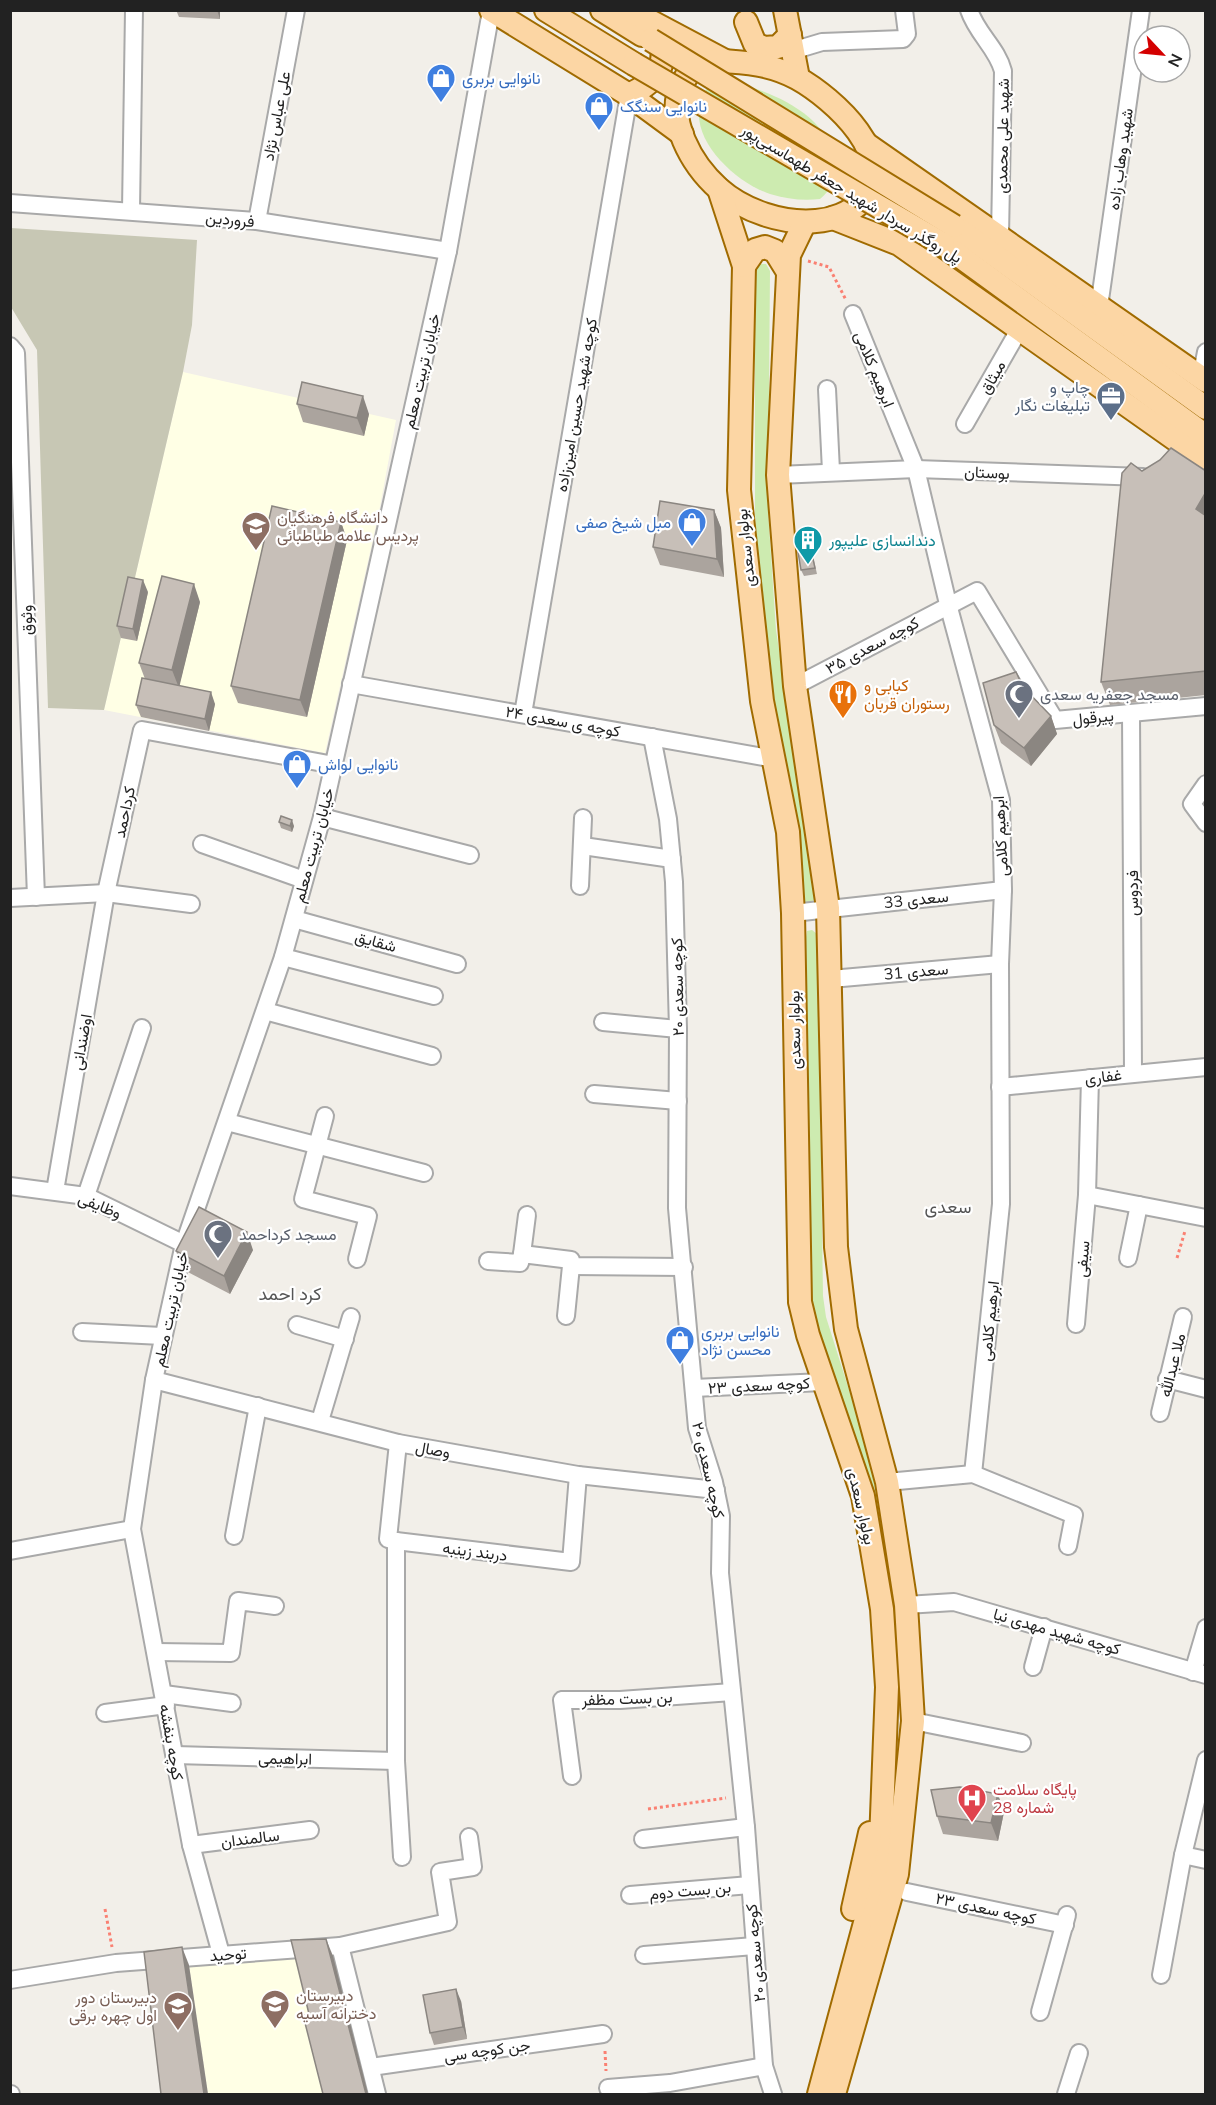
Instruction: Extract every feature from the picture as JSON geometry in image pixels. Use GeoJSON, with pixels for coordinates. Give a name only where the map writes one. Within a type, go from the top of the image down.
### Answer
{"type":"FeatureCollection","features":[{"type":"Feature","properties":{"kind":"main road","name":"پل روگذر سردار شهید جعفر طهماسبی‌پور"},"geometry":{"type":"LineString","coordinates":[[546,10],[634,64],[948,235],[1206,436]]}},
{"type":"Feature","properties":{"kind":"main road","name":"پل روگذر سردار شهید جعفر طهماسبی‌پور"},"geometry":{"type":"LineString","coordinates":[[602,10],[656,35],[1206,408]]}},
{"type":"Feature","properties":{"kind":"main road"},"geometry":{"type":"LineString","coordinates":[[629,10],[656,35],[665,49],[660,70],[648,86],[629,95]]}},
{"type":"Feature","properties":{"kind":"main road"},"geometry":{"type":"LineString","coordinates":[[785,10],[798,78]]}},
{"type":"Feature","properties":{"kind":"main road"},"geometry":{"type":"LineString","coordinates":[[491,11],[629,95],[682,134]]}},
{"type":"Feature","properties":{"kind":"main road"},"geometry":{"type":"LineString","coordinates":[[736,62],[746,16]]}},
{"type":"Feature","properties":{"kind":"main road"},"geometry":{"type":"LineString","coordinates":[[746,16],[755,44],[764,48],[791,43]]}},
{"type":"Feature","properties":{"kind":"main road"},"geometry":{"type":"LineString","coordinates":[[656,35],[736,62],[780,70],[798,78],[831,103],[866,144],[1203,380]]}},
{"type":"Feature","properties":{"kind":"main road"},"geometry":{"type":"LineString","coordinates":[[736,62],[698,64],[686,75],[676,96],[677,120],[682,134],[701,170],[719,189],[758,212],[805,222],[833,218],[858,204],[872,186],[873,161],[866,144]]}},
{"type":"Feature","properties":{"kind":"main road","name":"بولوار سعدی"},"geometry":{"type":"LineString","coordinates":[[719,189],[744,266],[739,490],[762,701],[788,832],[793,913],[800,1302],[823,1382],[863,1497],[882,1608],[887,1687],[884,1764],[894,1878]]}},
{"type":"Feature","properties":{"kind":"main road"},"geometry":{"type":"LineString","coordinates":[[899,244],[896,223],[900,204],[910,194],[929,190]]}},
{"type":"Feature","properties":{"kind":"main road"},"geometry":{"type":"LineString","coordinates":[[833,218],[899,244],[1019,330],[1178,454],[1206,460]]}},
{"type":"Feature","properties":{"kind":"main road","name":"بولوار سعدی"},"geometry":{"type":"LineString","coordinates":[[805,222],[788,264],[778,475],[795,686],[828,908],[836,1247],[846,1329],[887,1482],[906,1605],[913,1721],[894,1878]]}},
{"type":"Feature","properties":{"kind":"main road"},"geometry":{"type":"LineString","coordinates":[[744,266],[755,250],[765,247],[775,251],[788,264]]}},
{"type":"Feature","properties":{"kind":"main road"},"geometry":{"type":"LineString","coordinates":[[882,1608],[906,1605]]}},
{"type":"Feature","properties":{"kind":"main road"},"geometry":{"type":"LineString","coordinates":[[806,2094],[868,1848],[872,1815],[884,1764]]}},
{"type":"Feature","properties":{"kind":"main road"},"geometry":{"type":"LineString","coordinates":[[819,2094],[894,1878]]}},
{"type":"Feature","properties":{"kind":"main road"},"geometry":{"type":"LineString","coordinates":[[834,2094],[894,1878]]}},
{"type":"Feature","properties":{"kind":"main road"},"geometry":{"type":"LineString","coordinates":[[850,2094],[894,1878]]}},
{"type":"Feature","properties":{"kind":"street"},"geometry":{"type":"LineString","coordinates":[[131,210],[134,10]]}},
{"type":"Feature","properties":{"kind":"street","name":"علی عباس نژاد"},"geometry":{"type":"LineString","coordinates":[[257,221],[296,10]]}},
{"type":"Feature","properties":{"kind":"street"},"geometry":{"type":"LineString","coordinates":[[791,43],[903,39],[907,34],[904,10]]}},
{"type":"Feature","properties":{"kind":"street","name":"شهید علی محمدی"},"geometry":{"type":"LineString","coordinates":[[969,10],[980,34],[998,54],[1003,71],[1000,236]]}},
{"type":"Feature","properties":{"kind":"street","name":"شهید وهاب زاده"},"geometry":{"type":"LineString","coordinates":[[1099,307],[1141,10]]}},
{"type":"Feature","properties":{"kind":"street","name":"خیابان تربیت معلم"},"geometry":{"type":"LineString","coordinates":[[132,1529],[162,1336],[184,1244],[283,957],[322,817],[448,251],[491,11]]}},
{"type":"Feature","properties":{"kind":"street","name":"کوچه شهید حسین امین‌زاده"},"geometry":{"type":"LineString","coordinates":[[523,714],[629,95]]}},
{"type":"Feature","properties":{"kind":"street","name":"فروردین"},"geometry":{"type":"LineString","coordinates":[[10,203],[131,210],[257,221],[448,251]]}},
{"type":"Feature","properties":{"kind":"street","name":"ابرهیم کلامی"},"geometry":{"type":"LineString","coordinates":[[854,314],[916,469],[948,604],[1001,800],[1003,890],[1000,964],[1001,1204],[973,1474]]}},
{"type":"Feature","properties":{"kind":"street","name":"میثاق"},"geometry":{"type":"LineString","coordinates":[[965,424],[1019,330]]}},
{"type":"Feature","properties":{"kind":"street","name":"وثوق"},"geometry":{"type":"LineString","coordinates":[[10,346],[16,353],[36,897]]}},
{"type":"Feature","properties":{"kind":"street"},"geometry":{"type":"LineString","coordinates":[[1203,380],[1206,352]]}},
{"type":"Feature","properties":{"kind":"street"},"geometry":{"type":"LineString","coordinates":[[827,389],[831,471]]}},
{"type":"Feature","properties":{"kind":"street","name":"بوستان"},"geometry":{"type":"LineString","coordinates":[[778,475],[916,469],[1138,478],[1155,473]]}},
{"type":"Feature","properties":{"kind":"street","name":"پیرقول"},"geometry":{"type":"LineString","coordinates":[[948,604],[977,591],[1055,720],[1206,706]]}},
{"type":"Feature","properties":{"kind":"street","name":"کوچه سعدی ۳۵"},"geometry":{"type":"LineString","coordinates":[[795,686],[948,604]]}},
{"type":"Feature","properties":{"kind":"street","name":"کوچه ی سعدی ۲۴"},"geometry":{"type":"LineString","coordinates":[[351,684],[775,759]]}},
{"type":"Feature","properties":{"kind":"street","name":"فردوس"},"geometry":{"type":"LineString","coordinates":[[1131,713],[1133,1072]]}},
{"type":"Feature","properties":{"kind":"street","name":"کرداحمد"},"geometry":{"type":"LineString","coordinates":[[106,893],[141,730],[334,765]]}},
{"type":"Feature","properties":{"kind":"street","name":"کوچه سعدی ۲۰"},"geometry":{"type":"LineString","coordinates":[[652,737],[668,819],[672,859],[678,1029],[677,1208],[697,1428],[716,1490],[721,1516],[720,1573],[746,1827],[765,2066],[773,2094]]}},
{"type":"Feature","properties":{"kind":"street"},"geometry":{"type":"LineString","coordinates":[[1206,784],[1192,804],[1206,823]]}},
{"type":"Feature","properties":{"kind":"street"},"geometry":{"type":"LineString","coordinates":[[322,817],[470,855]]}},
{"type":"Feature","properties":{"kind":"street"},"geometry":{"type":"LineString","coordinates":[[580,886],[583,818]]}},
{"type":"Feature","properties":{"kind":"street"},"geometry":{"type":"LineString","coordinates":[[202,844],[304,880]]}},
{"type":"Feature","properties":{"kind":"street"},"geometry":{"type":"LineString","coordinates":[[583,846],[672,859]]}},
{"type":"Feature","properties":{"kind":"street","name":"سعدی 33"},"geometry":{"type":"LineString","coordinates":[[793,913],[1003,890]]}},
{"type":"Feature","properties":{"kind":"street"},"geometry":{"type":"LineString","coordinates":[[10,898],[106,893],[191,904]]}},
{"type":"Feature","properties":{"kind":"street","name":"اوضندانی"},"geometry":{"type":"LineString","coordinates":[[55,1191],[106,893]]}},
{"type":"Feature","properties":{"kind":"street","name":"شقایق"},"geometry":{"type":"LineString","coordinates":[[294,919],[457,964]]}},
{"type":"Feature","properties":{"kind":"street"},"geometry":{"type":"LineString","coordinates":[[283,957],[434,996]]}},
{"type":"Feature","properties":{"kind":"street","name":"سعدی 31"},"geometry":{"type":"LineString","coordinates":[[831,979],[1000,964]]}},
{"type":"Feature","properties":{"kind":"street"},"geometry":{"type":"LineString","coordinates":[[265,1011],[432,1056]]}},
{"type":"Feature","properties":{"kind":"street"},"geometry":{"type":"LineString","coordinates":[[603,1022],[678,1029]]}},
{"type":"Feature","properties":{"kind":"street"},"geometry":{"type":"LineString","coordinates":[[86,1196],[142,1028]]}},
{"type":"Feature","properties":{"kind":"street","name":"غفاری"},"geometry":{"type":"LineString","coordinates":[[1000,1087],[1133,1072],[1206,1067]]}},
{"type":"Feature","properties":{"kind":"street","name":"سیفی"},"geometry":{"type":"LineString","coordinates":[[1076,1324],[1087,1194],[1090,1078]]}},
{"type":"Feature","properties":{"kind":"street"},"geometry":{"type":"LineString","coordinates":[[594,1094],[678,1101]]}},
{"type":"Feature","properties":{"kind":"street"},"geometry":{"type":"LineString","coordinates":[[325,1116],[303,1199],[368,1216],[357,1259]]}},
{"type":"Feature","properties":{"kind":"street"},"geometry":{"type":"LineString","coordinates":[[227,1122],[424,1173]]}},
{"type":"Feature","properties":{"kind":"street","name":"وظایفی"},"geometry":{"type":"LineString","coordinates":[[10,1186],[86,1196],[184,1244]]}},
{"type":"Feature","properties":{"kind":"street"},"geometry":{"type":"LineString","coordinates":[[1087,1194],[1201,1216]]}},
{"type":"Feature","properties":{"kind":"street"},"geometry":{"type":"LineString","coordinates":[[1128,1258],[1138,1205]]}},
{"type":"Feature","properties":{"kind":"street"},"geometry":{"type":"LineString","coordinates":[[488,1262],[520,1263],[527,1215]]}},
{"type":"Feature","properties":{"kind":"street"},"geometry":{"type":"LineString","coordinates":[[522,1254],[571,1260],[566,1316]]}},
{"type":"Feature","properties":{"kind":"street"},"geometry":{"type":"LineString","coordinates":[[571,1266],[684,1267]]}},
{"type":"Feature","properties":{"kind":"street"},"geometry":{"type":"LineString","coordinates":[[320,1421],[351,1317]]}},
{"type":"Feature","properties":{"kind":"street","name":"ملا عبدالله"},"geometry":{"type":"LineString","coordinates":[[1160,1413],[1184,1317]]}},
{"type":"Feature","properties":{"kind":"street"},"geometry":{"type":"LineString","coordinates":[[297,1325],[345,1339]]}},
{"type":"Feature","properties":{"kind":"street"},"geometry":{"type":"LineString","coordinates":[[82,1332],[162,1336]]}},
{"type":"Feature","properties":{"kind":"street"},"geometry":{"type":"LineString","coordinates":[[1167,1379],[1206,1389]]}},
{"type":"Feature","properties":{"kind":"street","name":"وصال"},"geometry":{"type":"LineString","coordinates":[[154,1380],[320,1421],[398,1443],[578,1475],[716,1490]]}},
{"type":"Feature","properties":{"kind":"street","name":"کوچه سعدی ۲۳"},"geometry":{"type":"LineString","coordinates":[[694,1388],[823,1382]]}},
{"type":"Feature","properties":{"kind":"street"},"geometry":{"type":"LineString","coordinates":[[234,1536],[258,1406]]}},
{"type":"Feature","properties":{"kind":"street"},"geometry":{"type":"LineString","coordinates":[[398,1443],[388,1539],[396,1541],[396,1761],[402,1857]]}},
{"type":"Feature","properties":{"kind":"street"},"geometry":{"type":"LineString","coordinates":[[887,1482],[973,1474],[1074,1515],[1068,1546]]}},
{"type":"Feature","properties":{"kind":"street","name":"دربند زینبه"},"geometry":{"type":"LineString","coordinates":[[396,1541],[571,1562],[578,1475]]}},
{"type":"Feature","properties":{"kind":"street"},"geometry":{"type":"LineString","coordinates":[[10,1551],[132,1529]]}},
{"type":"Feature","properties":{"kind":"street","name":"کوچه بنفشه"},"geometry":{"type":"LineString","coordinates":[[132,1529],[190,1845],[221,1954]]}},
{"type":"Feature","properties":{"kind":"street"},"geometry":{"type":"LineString","coordinates":[[156,1652],[231,1653],[238,1602],[275,1606]]}},
{"type":"Feature","properties":{"kind":"street","name":"کوچه شهید مهدی نیا"},"geometry":{"type":"LineString","coordinates":[[906,1605],[954,1602],[1199,1673]]}},
{"type":"Feature","properties":{"kind":"street"},"geometry":{"type":"LineString","coordinates":[[1032,1667],[1044,1627]]}},
{"type":"Feature","properties":{"kind":"street"},"geometry":{"type":"LineString","coordinates":[[1199,1673],[1206,1628]]}},
{"type":"Feature","properties":{"kind":"street","name":"بن بست مظفر"},"geometry":{"type":"LineString","coordinates":[[572,1776],[562,1700],[620,1700],[732,1692]]}},
{"type":"Feature","properties":{"kind":"street"},"geometry":{"type":"LineString","coordinates":[[105,1713],[164,1700],[232,1704]]}},
{"type":"Feature","properties":{"kind":"street"},"geometry":{"type":"LineString","coordinates":[[913,1721],[1022,1743]]}},
{"type":"Feature","properties":{"kind":"street","name":"ابراهیمی"},"geometry":{"type":"LineString","coordinates":[[174,1755],[396,1761]]}},
{"type":"Feature","properties":{"kind":"street"},"geometry":{"type":"LineString","coordinates":[[1161,1975],[1184,1855],[1206,1761]]}},
{"type":"Feature","properties":{"kind":"street"},"geometry":{"type":"LineString","coordinates":[[643,1839],[746,1827]]}},
{"type":"Feature","properties":{"kind":"street","name":"سالمندان"},"geometry":{"type":"LineString","coordinates":[[190,1845],[310,1830]]}},
{"type":"Feature","properties":{"kind":"street","name":"توحید"},"geometry":{"type":"LineString","coordinates":[[10,1980],[116,1963],[340,1946],[448,1922],[440,1872],[473,1867],[469,1837]]}},
{"type":"Feature","properties":{"kind":"street"},"geometry":{"type":"LineString","coordinates":[[1184,1855],[1206,1860]]}},
{"type":"Feature","properties":{"kind":"street","name":"کوچه سعدی ۲۳"},"geometry":{"type":"LineString","coordinates":[[894,1878],[1066,1920],[1040,2012]]}},
{"type":"Feature","properties":{"kind":"street","name":"بن بست دوم"},"geometry":{"type":"LineString","coordinates":[[630,1895],[750,1885]]}},
{"type":"Feature","properties":{"kind":"street"},"geometry":{"type":"LineString","coordinates":[[340,1946],[377,2094]]}},
{"type":"Feature","properties":{"kind":"street"},"geometry":{"type":"LineString","coordinates":[[644,1955],[754,1946]]}},
{"type":"Feature","properties":{"kind":"street","name":"جن کوچه سی"},"geometry":{"type":"LineString","coordinates":[[371,2067],[603,2034]]}},
{"type":"Feature","properties":{"kind":"street"},"geometry":{"type":"LineString","coordinates":[[1066,2094],[1079,2053]]}},
{"type":"Feature","properties":{"kind":"street"},"geometry":{"type":"LineString","coordinates":[[608,2088],[670,2083],[765,2066]]}},
{"type":"Feature","properties":{"kind":"path","name":"ابرهیم کلامی"},"geometry":{"type":"LineString","coordinates":[[788,264],[829,267],[854,314]]}},
{"type":"Feature","properties":{"kind":"path"},"geometry":{"type":"LineString","coordinates":[[1177,1258],[1201,1216]]}},
{"type":"Feature","properties":{"kind":"path"},"geometry":{"type":"LineString","coordinates":[[648,1809],[743,1796]]}},
{"type":"Feature","properties":{"kind":"path"},"geometry":{"type":"LineString","coordinates":[[105,1909],[116,1963]]}},
{"type":"Feature","properties":{"kind":"path"},"geometry":{"type":"LineString","coordinates":[[603,2034],[608,2088]]}},
{"type":"Feature","properties":{"kind":"shaded area"},"geometry":{"type":"Polygon","coordinates":[[[11,228],[197,240],[192,325],[183,372],[104,710],[48,708],[37,350],[11,307],[11,228]]]}},
{"type":"Feature","properties":{"kind":"shaded area","name":"دانشگاه فرهنگیان پردیس علامه طباطبائی"},"geometry":{"type":"Polygon","coordinates":[[[183,372],[396,420],[379,512],[325,753],[104,710],[183,372]]]}},
{"type":"Feature","properties":{"kind":"shaded area","name":"دبیرستان دخترانه آسیه"},"geometry":{"type":"Polygon","coordinates":[[[297,1958],[368,2094],[208,2094],[189,1965],[297,1958]]]}},
{"type":"Feature","properties":{"kind":"green space"},"geometry":{"type":"Polygon","coordinates":[[[744,85],[788,103],[814,122],[824,133],[831,147],[835,173],[831,187],[820,199],[807,200],[770,194],[740,178],[713,151],[704,135],[699,119],[700,103],[708,87],[744,85]]]}},
{"type":"Feature","properties":{"kind":"green space"},"geometry":{"type":"Polygon","coordinates":[[[759,264],[766,264],[770,271],[768,511],[776,630],[817,898],[806,905],[801,892],[764,637],[755,514],[755,276],[759,264]]]}},
{"type":"Feature","properties":{"kind":"green space"},"geometry":{"type":"Polygon","coordinates":[[[812,930],[817,934],[818,945],[823,1296],[826,1317],[873,1466],[896,1591],[890,1592],[865,1470],[815,1319],[810,1296],[806,937],[807,931],[812,930]]]}},
{"type":"Feature","properties":{"kind":"building"},"geometry":{"type":"Polygon","coordinates":[[[302,382],[363,396],[357,418],[297,404],[302,382]]]}},
{"type":"Feature","properties":{"kind":"building"},"geometry":{"type":"Polygon","coordinates":[[[1171,448],[1206,471],[1206,492],[1196,509],[1206,516],[1206,671],[1101,682],[1122,473],[1131,463],[1142,471],[1160,460],[1171,448]]]}},
{"type":"Feature","properties":{"kind":"building"},"geometry":{"type":"Polygon","coordinates":[[[660,501],[714,510],[717,559],[653,547],[660,501]]]}},
{"type":"Feature","properties":{"kind":"building"},"geometry":{"type":"Polygon","coordinates":[[[272,506],[341,522],[300,700],[231,686],[272,506]]]}},
{"type":"Feature","properties":{"kind":"building","name":"دندانسازی علیپور"},"geometry":{"type":"Polygon","coordinates":[[[811,550],[815,568],[801,570],[798,552],[811,550]]]}},
{"type":"Feature","properties":{"kind":"building"},"geometry":{"type":"Polygon","coordinates":[[[162,576],[194,584],[172,670],[139,663],[162,576]]]}},
{"type":"Feature","properties":{"kind":"building"},"geometry":{"type":"Polygon","coordinates":[[[128,577],[143,580],[133,629],[117,626],[128,577]]]}},
{"type":"Feature","properties":{"kind":"building","name":"مسجد جعفریه سعدی"},"geometry":{"type":"Polygon","coordinates":[[[1016,672],[1023,687],[1051,716],[1024,748],[994,725],[983,683],[1016,672]]]}},
{"type":"Feature","properties":{"kind":"building"},"geometry":{"type":"Polygon","coordinates":[[[142,678],[211,692],[205,719],[136,705],[142,678]]]}},
{"type":"Feature","properties":{"kind":"building"},"geometry":{"type":"Polygon","coordinates":[[[281,816],[292,820],[290,826],[279,822],[281,816]]]}},
{"type":"Feature","properties":{"kind":"building"},"geometry":{"type":"Polygon","coordinates":[[[199,1207],[247,1232],[224,1276],[176,1251],[199,1207]]]}},
{"type":"Feature","properties":{"kind":"building"},"geometry":{"type":"Polygon","coordinates":[[[960,1787],[998,1794],[991,1823],[937,1816],[931,1790],[960,1787]]]}},
{"type":"Feature","properties":{"kind":"building"},"geometry":{"type":"Polygon","coordinates":[[[326,1939],[366,2094],[323,2094],[303,2015],[309,2014],[291,1940],[326,1939]]]}},
{"type":"Feature","properties":{"kind":"building","name":"دبیرستان دور اول چهره برقی"},"geometry":{"type":"Polygon","coordinates":[[[182,1947],[204,2094],[161,2094],[144,1952],[182,1947]]]}},
{"type":"Feature","properties":{"kind":"building"},"geometry":{"type":"Polygon","coordinates":[[[456,1989],[463,2027],[430,2033],[423,1995],[456,1989]]]}},
{"type":"Feature","properties":{"kind":"place","name":"نانوایی بربری"},"geometry":{"type":"Point","coordinates":[441,104]}},
{"type":"Feature","properties":{"kind":"place","name":"نانوایی سنگک"},"geometry":{"type":"Point","coordinates":[599,132]}},
{"type":"Feature","properties":{"kind":"place","name":"چاپ و تبلیغات نگار"},"geometry":{"type":"Point","coordinates":[1111,422]}},
{"type":"Feature","properties":{"kind":"place","name":"مبل شیخ صفی"},"geometry":{"type":"Point","coordinates":[692,548]}},
{"type":"Feature","properties":{"kind":"place","name":"دانشگاه فرهنگیان پردیس علامه طباطبائی"},"geometry":{"type":"Point","coordinates":[256,552]}},
{"type":"Feature","properties":{"kind":"place","name":"دندانسازی علیپور"},"geometry":{"type":"Point","coordinates":[808,566]}},
{"type":"Feature","properties":{"kind":"place","name":"کبابی و رستوران قربان"},"geometry":{"type":"Point","coordinates":[843,720]}},
{"type":"Feature","properties":{"kind":"place","name":"مسجد جعفریه سعدی"},"geometry":{"type":"Point","coordinates":[1019,720]}},
{"type":"Feature","properties":{"kind":"place","name":"نانوایی لواش"},"geometry":{"type":"Point","coordinates":[297,790]}},
{"type":"Feature","properties":{"kind":"place","name":"مسجد کرداحمد"},"geometry":{"type":"Point","coordinates":[218,1260]}},
{"type":"Feature","properties":{"kind":"place","name":"نانوایی بربری محسن نژاد"},"geometry":{"type":"Point","coordinates":[680,1366]}},
{"type":"Feature","properties":{"kind":"place","name":"پایگاه سلامت شماره 28"},"geometry":{"type":"Point","coordinates":[972,1824]}},
{"type":"Feature","properties":{"kind":"place","name":"دبیرستان دخترانه آسیه"},"geometry":{"type":"Point","coordinates":[275,2030]}},
{"type":"Feature","properties":{"kind":"place","name":"دبیرستان دور اول چهره برقی"},"geometry":{"type":"Point","coordinates":[178,2032]}},
{"type":"Feature","properties":{"kind":"district","name":"سعدی"},"geometry":{"type":"Point","coordinates":[948,1206]}},
{"type":"Feature","properties":{"kind":"district","name":"کرد احمد"},"geometry":{"type":"Point","coordinates":[290,1293]}}]}
